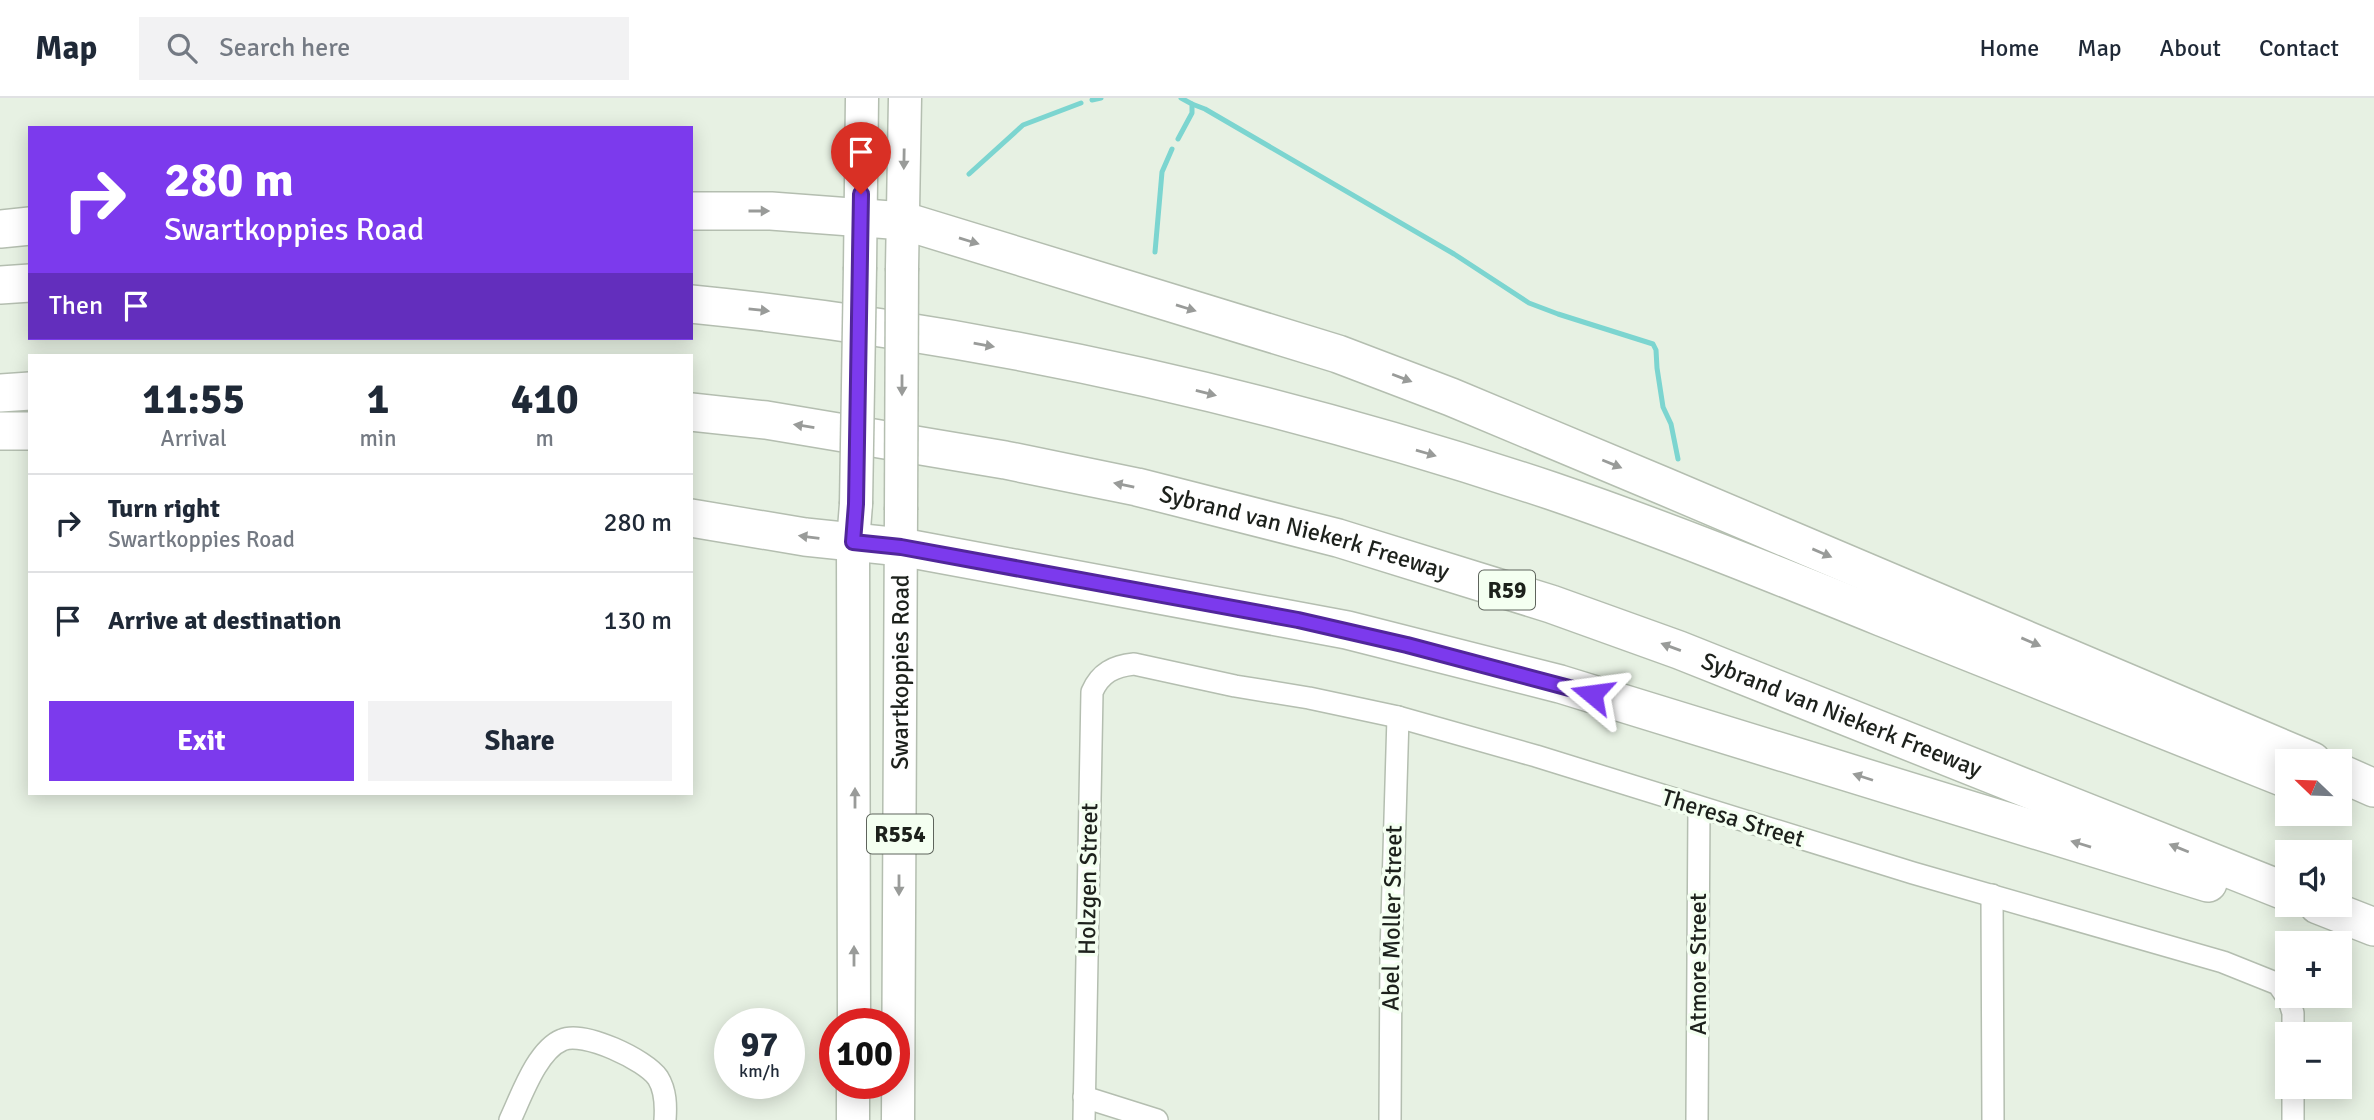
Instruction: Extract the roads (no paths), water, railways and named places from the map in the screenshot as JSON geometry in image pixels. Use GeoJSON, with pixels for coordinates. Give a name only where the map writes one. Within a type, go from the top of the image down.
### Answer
{"type":"FeatureCollection","features":[{"type":"Feature","properties":{"kind":"highway"},"geometry":{"type":"LineString","coordinates":[[693,211],[771,211],[904,221],[1338,354],[1666,487],[2284,749]]}},
{"type":"Feature","properties":{"kind":"highway"},"geometry":{"type":"LineString","coordinates":[[0,229],[28,226]]}},
{"type":"Feature","properties":{"kind":"highway"},"geometry":{"type":"LineString","coordinates":[[0,285],[28,283]]}},
{"type":"Feature","properties":{"kind":"highway"},"geometry":{"type":"LineString","coordinates":[[693,303],[799,315],[981,344],[1086,365],[1275,410],[1484,470],[1717,551],[2275,774]]}},
{"type":"Feature","properties":{"kind":"highway"},"geometry":{"type":"LineString","coordinates":[[0,393],[28,391]]}},
{"type":"Feature","properties":{"kind":"highway","name":"Sybrand van Niekerk Freeway"},"geometry":{"type":"LineString","coordinates":[[693,412],[766,420],[1005,460],[1148,490],[1338,538],[1550,604],[1692,655],[2275,887]]}},
{"type":"Feature","properties":{"kind":"highway"},"geometry":{"type":"LineString","coordinates":[[0,431],[28,431]]}},
{"type":"Feature","properties":{"kind":"highway"},"geometry":{"type":"LineString","coordinates":[[693,518],[804,537],[901,547],[1298,620],[1560,684],[2275,902]]}},
{"type":"Feature","properties":{"kind":"highway"},"geometry":{"type":"LineString","coordinates":[[2352,778],[2374,788]]}},
{"type":"Feature","properties":{"kind":"highway"},"geometry":{"type":"LineString","coordinates":[[2352,805],[2374,814]]}},
{"type":"Feature","properties":{"kind":"highway"},"geometry":{"type":"LineString","coordinates":[[2349,917],[2374,927]]}},
{"type":"Feature","properties":{"kind":"main road","name":"Swartkoppies Road"},"geometry":{"type":"LineString","coordinates":[[854,1008],[853,542],[856,504],[862,98]]}},
{"type":"Feature","properties":{"kind":"main road","name":"Swartkoppies Road"},"geometry":{"type":"LineString","coordinates":[[898,1120],[905,98]]}},
{"type":"Feature","properties":{"kind":"main road"},"geometry":{"type":"LineString","coordinates":[[853,1099],[853,1120]]}},
{"type":"Feature","properties":{"kind":"street","name":"Theresa Street"},"geometry":{"type":"LineString","coordinates":[[1134,664],[1398,717],[2223,962],[2278,984],[2285,992],[2293,1013],[2293,1022]]}},
{"type":"Feature","properties":{"kind":"street","name":"Holzgen Street"},"geometry":{"type":"LineString","coordinates":[[1084,1120],[1091,692],[1095,683],[1106,672],[1118,666],[1134,664]]}},
{"type":"Feature","properties":{"kind":"street","name":"Abel Moller Street"},"geometry":{"type":"LineString","coordinates":[[1390,1120],[1391,953],[1398,717]]}},
{"type":"Feature","properties":{"kind":"street","name":"Atmore Street"},"geometry":{"type":"LineString","coordinates":[[1697,1120],[1699,808]]}},
{"type":"Feature","properties":{"kind":"street"},"geometry":{"type":"LineString","coordinates":[[1992,895],[1993,1120]]}},
{"type":"Feature","properties":{"kind":"street"},"geometry":{"type":"LineString","coordinates":[[510,1120],[544,1055],[561,1040],[574,1037],[623,1053],[644,1065],[659,1080],[665,1098],[665,1120]]}},
{"type":"Feature","properties":{"kind":"street"},"geometry":{"type":"LineString","coordinates":[[1084,1097],[1157,1120]]}},
{"type":"Feature","properties":{"kind":"street"},"geometry":{"type":"LineString","coordinates":[[2293,1099],[2293,1120]]}},
{"type":"Feature","properties":{"kind":"waterway"},"geometry":{"type":"LineString","coordinates":[[1092,100],[1101,98]]}},
{"type":"Feature","properties":{"kind":"waterway"},"geometry":{"type":"LineString","coordinates":[[1178,139],[1192,113],[1192,104],[1181,98]]}},
{"type":"Feature","properties":{"kind":"waterway"},"geometry":{"type":"LineString","coordinates":[[969,174],[1023,125],[1081,103]]}},
{"type":"Feature","properties":{"kind":"waterway"},"geometry":{"type":"LineString","coordinates":[[1192,104],[1205,109],[1454,254],[1529,303],[1653,344],[1663,407],[1671,424],[1678,459]]}},
{"type":"Feature","properties":{"kind":"waterway"},"geometry":{"type":"LineString","coordinates":[[1155,252],[1162,172],[1172,149]]}}]}
